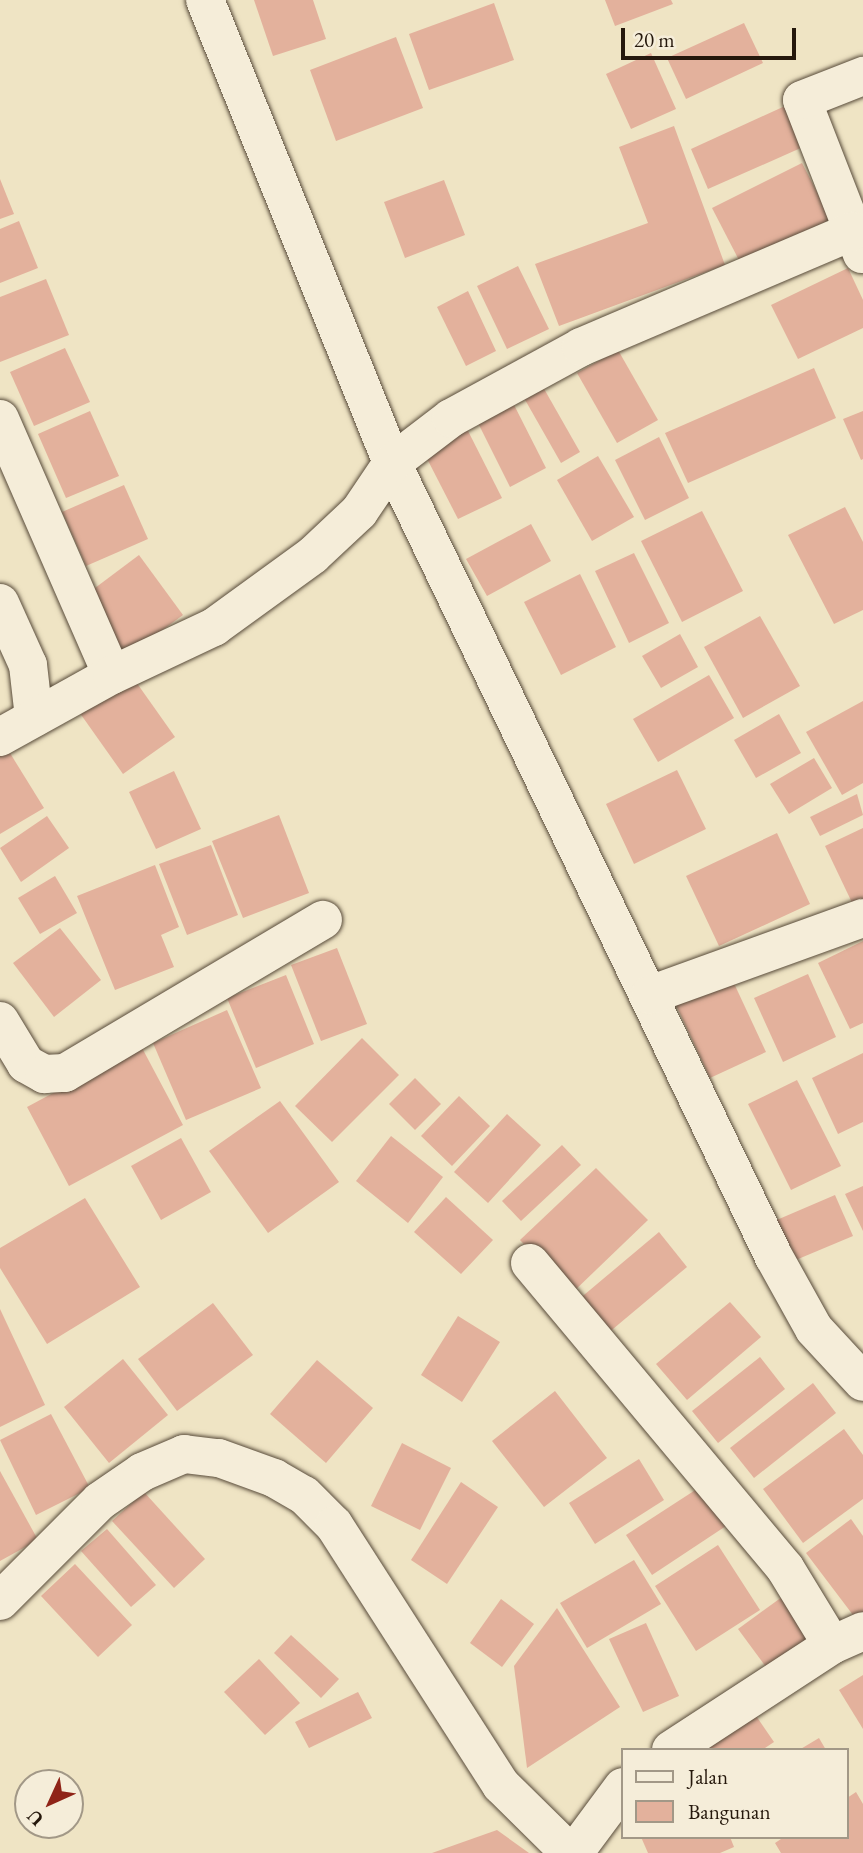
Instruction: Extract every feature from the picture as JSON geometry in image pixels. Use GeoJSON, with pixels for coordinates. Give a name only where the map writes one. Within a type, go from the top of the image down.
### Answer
{"type":"FeatureCollection","features":[{"type":"Feature","properties":{"kind":"street"},"geometry":{"type":"LineString","coordinates":[[205,0],[392,463],[794,1293],[814,1329],[863,1382]]}},
{"type":"Feature","properties":{"kind":"street"},"geometry":{"type":"LineString","coordinates":[[0,737],[112,675],[214,627],[313,555],[359,512],[392,463],[451,418],[581,347],[858,243],[802,100],[863,76]]}},
{"type":"Feature","properties":{"kind":"street"},"geometry":{"type":"LineString","coordinates":[[0,419],[112,675]]}},
{"type":"Feature","properties":{"kind":"street"},"geometry":{"type":"LineString","coordinates":[[0,603],[28,665],[34,718]]}},
{"type":"Feature","properties":{"kind":"street"},"geometry":{"type":"LineString","coordinates":[[650,995],[863,918]]}},
{"type":"Feature","properties":{"kind":"street"},"geometry":{"type":"LineString","coordinates":[[0,1021],[26,1064],[44,1074],[65,1073],[324,920]]}},
{"type":"Feature","properties":{"kind":"street"},"geometry":{"type":"LineString","coordinates":[[530,1263],[785,1568],[847,1638],[674,1748]]}},
{"type":"Feature","properties":{"kind":"street"},"geometry":{"type":"LineString","coordinates":[[0,1601],[100,1502],[142,1472],[184,1454],[219,1458],[274,1478],[304,1495],[334,1525],[501,1785],[572,1853],[622,1788]]}},
{"type":"Feature","properties":{"kind":"building"},"geometry":{"type":"Polygon","coordinates":[[[254,0],[313,0],[326,39],[273,56],[254,0]]]}},
{"type":"Feature","properties":{"kind":"building"},"geometry":{"type":"Polygon","coordinates":[[[605,0],[671,0],[673,4],[615,26],[605,0]]]}},
{"type":"Feature","properties":{"kind":"building"},"geometry":{"type":"Polygon","coordinates":[[[494,3],[514,60],[429,90],[409,34],[494,3]]]}},
{"type":"Feature","properties":{"kind":"building"},"geometry":{"type":"Polygon","coordinates":[[[744,23],[763,63],[686,99],[667,58],[744,23]]]}},
{"type":"Feature","properties":{"kind":"building"},"geometry":{"type":"Polygon","coordinates":[[[396,37],[423,108],[336,141],[310,70],[396,37]]]}},
{"type":"Feature","properties":{"kind":"building"},"geometry":{"type":"Polygon","coordinates":[[[651,53],[676,109],[631,129],[606,74],[651,53]]]}},
{"type":"Feature","properties":{"kind":"building"},"geometry":{"type":"Polygon","coordinates":[[[785,106],[803,147],[708,189],[691,149],[785,106]]]}},
{"type":"Feature","properties":{"kind":"building"},"geometry":{"type":"Polygon","coordinates":[[[674,126],[725,265],[559,326],[535,264],[648,223],[619,147],[674,126]]]}},
{"type":"Feature","properties":{"kind":"building"},"geometry":{"type":"Polygon","coordinates":[[[802,163],[831,219],[741,264],[712,208],[802,163]]]}},
{"type":"Feature","properties":{"kind":"building"},"geometry":{"type":"Polygon","coordinates":[[[0,179],[14,214],[0,219],[0,179]]]}},
{"type":"Feature","properties":{"kind":"building"},"geometry":{"type":"Polygon","coordinates":[[[444,180],[465,235],[405,258],[384,202],[444,180]]]}},
{"type":"Feature","properties":{"kind":"building"},"geometry":{"type":"Polygon","coordinates":[[[19,221],[38,268],[0,283],[0,229],[19,221]]]}},
{"type":"Feature","properties":{"kind":"building"},"geometry":{"type":"Polygon","coordinates":[[[518,266],[549,329],[507,349],[477,286],[518,266]]]}},
{"type":"Feature","properties":{"kind":"building"},"geometry":{"type":"Polygon","coordinates":[[[848,268],[863,300],[863,328],[798,359],[771,305],[848,268]]]}},
{"type":"Feature","properties":{"kind":"building"},"geometry":{"type":"Polygon","coordinates":[[[46,279],[69,335],[0,362],[0,297],[46,279]]]}},
{"type":"Feature","properties":{"kind":"building"},"geometry":{"type":"Polygon","coordinates":[[[468,291],[496,351],[466,366],[437,307],[468,291]]]}},
{"type":"Feature","properties":{"kind":"building"},"geometry":{"type":"Polygon","coordinates":[[[65,348],[90,402],[34,426],[10,372],[65,348]]]}},
{"type":"Feature","properties":{"kind":"building"},"geometry":{"type":"Polygon","coordinates":[[[618,350],[658,420],[617,443],[577,373],[618,350]]]}},
{"type":"Feature","properties":{"kind":"building"},"geometry":{"type":"Polygon","coordinates":[[[814,368],[836,418],[688,483],[665,433],[814,368]]]}},
{"type":"Feature","properties":{"kind":"building"},"geometry":{"type":"Polygon","coordinates":[[[543,387],[580,452],[561,463],[524,398],[543,387]]]}},
{"type":"Feature","properties":{"kind":"building"},"geometry":{"type":"Polygon","coordinates":[[[509,395],[546,468],[510,487],[473,413],[509,395]]]}},
{"type":"Feature","properties":{"kind":"building"},"geometry":{"type":"Polygon","coordinates":[[[90,411],[119,476],[66,498],[38,434],[90,411]]]}},
{"type":"Feature","properties":{"kind":"building"},"geometry":{"type":"Polygon","coordinates":[[[863,411],[863,459],[861,460],[843,419],[863,411]]]}},
{"type":"Feature","properties":{"kind":"building"},"geometry":{"type":"Polygon","coordinates":[[[465,425],[502,498],[458,519],[421,447],[465,425]]]}},
{"type":"Feature","properties":{"kind":"building"},"geometry":{"type":"Polygon","coordinates":[[[659,437],[689,498],[645,520],[615,460],[659,437]]]}},
{"type":"Feature","properties":{"kind":"building"},"geometry":{"type":"Polygon","coordinates":[[[598,456],[634,517],[592,541],[557,480],[598,456]]]}},
{"type":"Feature","properties":{"kind":"building"},"geometry":{"type":"Polygon","coordinates":[[[124,485],[148,539],[86,566],[62,512],[124,485]]]}},
{"type":"Feature","properties":{"kind":"building"},"geometry":{"type":"Polygon","coordinates":[[[845,507],[863,542],[863,610],[834,624],[788,535],[845,507]]]}},
{"type":"Feature","properties":{"kind":"building"},"geometry":{"type":"Polygon","coordinates":[[[702,511],[743,591],[682,622],[641,541],[702,511]]]}},
{"type":"Feature","properties":{"kind":"building"},"geometry":{"type":"Polygon","coordinates":[[[531,524],[551,561],[487,596],[466,559],[531,524]]]}},
{"type":"Feature","properties":{"kind":"building"},"geometry":{"type":"Polygon","coordinates":[[[634,553],[669,623],[629,643],[595,571],[634,553]]]}},
{"type":"Feature","properties":{"kind":"building"},"geometry":{"type":"Polygon","coordinates":[[[139,555],[183,615],[127,656],[83,597],[139,555]]]}},
{"type":"Feature","properties":{"kind":"building"},"geometry":{"type":"Polygon","coordinates":[[[580,574],[616,647],[561,675],[524,602],[580,574]]]}},
{"type":"Feature","properties":{"kind":"building"},"geometry":{"type":"Polygon","coordinates":[[[760,616],[800,686],[743,718],[704,647],[760,616]]]}},
{"type":"Feature","properties":{"kind":"building"},"geometry":{"type":"Polygon","coordinates":[[[680,634],[698,667],[661,688],[642,656],[680,634]]]}},
{"type":"Feature","properties":{"kind":"building"},"geometry":{"type":"Polygon","coordinates":[[[129,672],[175,737],[123,774],[77,709],[129,672]]]}},
{"type":"Feature","properties":{"kind":"building"},"geometry":{"type":"Polygon","coordinates":[[[709,675],[734,718],[658,762],[633,719],[709,675]]]}},
{"type":"Feature","properties":{"kind":"building"},"geometry":{"type":"Polygon","coordinates":[[[863,701],[863,783],[842,795],[806,732],[863,701]]]}},
{"type":"Feature","properties":{"kind":"building"},"geometry":{"type":"Polygon","coordinates":[[[779,714],[801,753],[756,778],[734,740],[779,714]]]}},
{"type":"Feature","properties":{"kind":"building"},"geometry":{"type":"Polygon","coordinates":[[[5,745],[44,808],[0,834],[0,748],[5,745]]]}},
{"type":"Feature","properties":{"kind":"building"},"geometry":{"type":"Polygon","coordinates":[[[814,758],[832,788],[789,814],[770,784],[814,758]]]}},
{"type":"Feature","properties":{"kind":"building"},"geometry":{"type":"Polygon","coordinates":[[[677,770],[706,829],[634,864],[606,804],[677,770]]]}},
{"type":"Feature","properties":{"kind":"building"},"geometry":{"type":"Polygon","coordinates":[[[174,771],[201,829],[156,849],[129,792],[174,771]]]}},
{"type":"Feature","properties":{"kind":"building"},"geometry":{"type":"Polygon","coordinates":[[[857,794],[863,815],[820,836],[810,817],[857,794]]]}},
{"type":"Feature","properties":{"kind":"building"},"geometry":{"type":"Polygon","coordinates":[[[279,815],[309,893],[243,918],[212,841],[279,815]]]}},
{"type":"Feature","properties":{"kind":"building"},"geometry":{"type":"Polygon","coordinates":[[[47,816],[69,848],[21,882],[0,848],[47,816]]]}},
{"type":"Feature","properties":{"kind":"building"},"geometry":{"type":"Polygon","coordinates":[[[863,828],[863,908],[856,911],[825,846],[863,828]]]}},
{"type":"Feature","properties":{"kind":"building"},"geometry":{"type":"Polygon","coordinates":[[[777,833],[810,904],[719,946],[686,876],[777,833]]]}},
{"type":"Feature","properties":{"kind":"building"},"geometry":{"type":"Polygon","coordinates":[[[211,845],[238,915],[187,935],[159,864],[211,845]]]}},
{"type":"Feature","properties":{"kind":"building"},"geometry":{"type":"Polygon","coordinates":[[[155,865],[179,927],[161,935],[174,967],[115,990],[77,896],[155,865]]]}},
{"type":"Feature","properties":{"kind":"building"},"geometry":{"type":"Polygon","coordinates":[[[55,876],[77,913],[40,934],[18,898],[55,876]]]}},
{"type":"Feature","properties":{"kind":"building"},"geometry":{"type":"Polygon","coordinates":[[[60,928],[101,980],[54,1017],[13,963],[60,928]]]}},
{"type":"Feature","properties":{"kind":"building"},"geometry":{"type":"Polygon","coordinates":[[[863,941],[863,1023],[850,1029],[818,963],[863,941]]]}},
{"type":"Feature","properties":{"kind":"building"},"geometry":{"type":"Polygon","coordinates":[[[337,948],[367,1024],[321,1041],[291,965],[337,948]]]}},
{"type":"Feature","properties":{"kind":"building"},"geometry":{"type":"Polygon","coordinates":[[[808,974],[836,1037],[783,1062],[754,998],[808,974]]]}},
{"type":"Feature","properties":{"kind":"building"},"geometry":{"type":"Polygon","coordinates":[[[286,975],[314,1044],[256,1068],[227,998],[286,975]]]}},
{"type":"Feature","properties":{"kind":"building"},"geometry":{"type":"Polygon","coordinates":[[[732,979],[766,1052],[710,1078],[676,1005],[732,979]]]}},
{"type":"Feature","properties":{"kind":"building"},"geometry":{"type":"Polygon","coordinates":[[[227,1010],[261,1088],[186,1120],[153,1043],[227,1010]]]}},
{"type":"Feature","properties":{"kind":"building"},"geometry":{"type":"Polygon","coordinates":[[[362,1038],[399,1075],[332,1142],[295,1106],[362,1038]]]}},
{"type":"Feature","properties":{"kind":"building"},"geometry":{"type":"Polygon","coordinates":[[[141,1046],[183,1125],[69,1186],[27,1107],[141,1046]]]}},
{"type":"Feature","properties":{"kind":"building"},"geometry":{"type":"Polygon","coordinates":[[[863,1053],[863,1122],[838,1134],[812,1078],[863,1053]]]}},
{"type":"Feature","properties":{"kind":"building"},"geometry":{"type":"Polygon","coordinates":[[[415,1078],[441,1104],[415,1130],[389,1104],[415,1078]]]}},
{"type":"Feature","properties":{"kind":"building"},"geometry":{"type":"Polygon","coordinates":[[[797,1080],[841,1166],[791,1190],[748,1104],[797,1080]]]}},
{"type":"Feature","properties":{"kind":"building"},"geometry":{"type":"Polygon","coordinates":[[[459,1096],[490,1126],[452,1166],[421,1136],[459,1096]]]}},
{"type":"Feature","properties":{"kind":"building"},"geometry":{"type":"Polygon","coordinates":[[[280,1101],[339,1182],[268,1233],[209,1151],[280,1101]]]}},
{"type":"Feature","properties":{"kind":"building"},"geometry":{"type":"Polygon","coordinates":[[[507,1114],[541,1145],[488,1203],[454,1172],[507,1114]]]}},
{"type":"Feature","properties":{"kind":"building"},"geometry":{"type":"Polygon","coordinates":[[[391,1136],[443,1177],[408,1223],[356,1181],[391,1136]]]}},
{"type":"Feature","properties":{"kind":"building"},"geometry":{"type":"Polygon","coordinates":[[[181,1138],[211,1192],[161,1220],[131,1166],[181,1138]]]}},
{"type":"Feature","properties":{"kind":"building"},"geometry":{"type":"Polygon","coordinates":[[[562,1145],[581,1165],[521,1221],[502,1201],[562,1145]]]}},
{"type":"Feature","properties":{"kind":"building"},"geometry":{"type":"Polygon","coordinates":[[[596,1168],[648,1220],[571,1294],[520,1240],[596,1168]]]}},
{"type":"Feature","properties":{"kind":"building"},"geometry":{"type":"Polygon","coordinates":[[[863,1186],[863,1231],[845,1194],[863,1186]]]}},
{"type":"Feature","properties":{"kind":"building"},"geometry":{"type":"Polygon","coordinates":[[[835,1195],[853,1236],[791,1262],[772,1222],[835,1195]]]}},
{"type":"Feature","properties":{"kind":"building"},"geometry":{"type":"Polygon","coordinates":[[[446,1197],[493,1240],[461,1274],[414,1232],[446,1197]]]}},
{"type":"Feature","properties":{"kind":"building"},"geometry":{"type":"Polygon","coordinates":[[[85,1198],[140,1287],[47,1344],[0,1268],[0,1248],[85,1198]]]}},
{"type":"Feature","properties":{"kind":"building"},"geometry":{"type":"Polygon","coordinates":[[[659,1232],[687,1267],[607,1334],[578,1300],[659,1232]]]}},
{"type":"Feature","properties":{"kind":"building"},"geometry":{"type":"Polygon","coordinates":[[[730,1302],[761,1337],[687,1400],[656,1364],[730,1302]]]}},
{"type":"Feature","properties":{"kind":"building"},"geometry":{"type":"Polygon","coordinates":[[[213,1303],[253,1355],[177,1411],[138,1359],[213,1303]]]}},
{"type":"Feature","properties":{"kind":"building"},"geometry":{"type":"Polygon","coordinates":[[[0,1309],[45,1405],[0,1427],[0,1309]]]}},
{"type":"Feature","properties":{"kind":"building"},"geometry":{"type":"Polygon","coordinates":[[[458,1316],[500,1342],[462,1402],[421,1375],[458,1316]]]}},
{"type":"Feature","properties":{"kind":"building"},"geometry":{"type":"Polygon","coordinates":[[[760,1357],[785,1389],[718,1443],[692,1411],[760,1357]]]}},
{"type":"Feature","properties":{"kind":"building"},"geometry":{"type":"Polygon","coordinates":[[[123,1359],[168,1415],[109,1463],[64,1407],[123,1359]]]}},
{"type":"Feature","properties":{"kind":"building"},"geometry":{"type":"Polygon","coordinates":[[[317,1360],[373,1408],[326,1463],[270,1414],[317,1360]]]}},
{"type":"Feature","properties":{"kind":"building"},"geometry":{"type":"Polygon","coordinates":[[[813,1383],[836,1413],[754,1478],[730,1448],[813,1383]]]}},
{"type":"Feature","properties":{"kind":"building"},"geometry":{"type":"Polygon","coordinates":[[[555,1391],[607,1458],[544,1507],[492,1441],[555,1391]]]}},
{"type":"Feature","properties":{"kind":"building"},"geometry":{"type":"Polygon","coordinates":[[[51,1414],[90,1488],[36,1515],[0,1440],[51,1414]]]}},
{"type":"Feature","properties":{"kind":"building"},"geometry":{"type":"Polygon","coordinates":[[[844,1429],[863,1455],[863,1499],[803,1543],[763,1489],[844,1429]]]}},
{"type":"Feature","properties":{"kind":"building"},"geometry":{"type":"Polygon","coordinates":[[[402,1443],[451,1468],[420,1530],[371,1506],[402,1443]]]}},
{"type":"Feature","properties":{"kind":"building"},"geometry":{"type":"Polygon","coordinates":[[[639,1459],[664,1500],[595,1544],[569,1503],[639,1459]]]}},
{"type":"Feature","properties":{"kind":"building"},"geometry":{"type":"Polygon","coordinates":[[[0,1471],[38,1540],[0,1561],[0,1471]]]}},
{"type":"Feature","properties":{"kind":"building"},"geometry":{"type":"Polygon","coordinates":[[[461,1482],[498,1507],[447,1584],[411,1560],[461,1482]]]}},
{"type":"Feature","properties":{"kind":"building"},"geometry":{"type":"Polygon","coordinates":[[[700,1487],[726,1526],[652,1575],[626,1535],[700,1487]]]}},
{"type":"Feature","properties":{"kind":"building"},"geometry":{"type":"Polygon","coordinates":[[[144,1492],[205,1559],[174,1588],[112,1521],[144,1492]]]}},
{"type":"Feature","properties":{"kind":"building"},"geometry":{"type":"Polygon","coordinates":[[[851,1519],[863,1536],[863,1613],[856,1619],[806,1553],[851,1519]]]}},
{"type":"Feature","properties":{"kind":"building"},"geometry":{"type":"Polygon","coordinates":[[[107,1529],[156,1585],[131,1607],[81,1551],[107,1529]]]}},
{"type":"Feature","properties":{"kind":"building"},"geometry":{"type":"Polygon","coordinates":[[[718,1545],[760,1610],[696,1651],[655,1586],[718,1545]]]}},
{"type":"Feature","properties":{"kind":"building"},"geometry":{"type":"Polygon","coordinates":[[[634,1560],[661,1604],[587,1648],[560,1603],[634,1560]]]}},
{"type":"Feature","properties":{"kind":"building"},"geometry":{"type":"Polygon","coordinates":[[[75,1564],[132,1625],[98,1657],[41,1596],[75,1564]]]}},
{"type":"Feature","properties":{"kind":"building"},"geometry":{"type":"Polygon","coordinates":[[[782,1597],[812,1639],[769,1671],[738,1629],[782,1597]]]}},
{"type":"Feature","properties":{"kind":"building"},"geometry":{"type":"Polygon","coordinates":[[[501,1599],[534,1624],[502,1667],[470,1643],[501,1599]]]}},
{"type":"Feature","properties":{"kind":"building"},"geometry":{"type":"Polygon","coordinates":[[[557,1608],[620,1707],[527,1768],[514,1666],[557,1608]]]}},
{"type":"Feature","properties":{"kind":"building"},"geometry":{"type":"Polygon","coordinates":[[[646,1623],[679,1696],[643,1712],[609,1639],[646,1623]]]}},
{"type":"Feature","properties":{"kind":"building"},"geometry":{"type":"Polygon","coordinates":[[[291,1635],[339,1679],[321,1698],[274,1653],[291,1635]]]}},
{"type":"Feature","properties":{"kind":"building"},"geometry":{"type":"Polygon","coordinates":[[[259,1659],[300,1703],[265,1735],[224,1692],[259,1659]]]}},
{"type":"Feature","properties":{"kind":"building"},"geometry":{"type":"Polygon","coordinates":[[[863,1675],[863,1729],[839,1690],[863,1675]]]}},
{"type":"Feature","properties":{"kind":"building"},"geometry":{"type":"Polygon","coordinates":[[[358,1692],[372,1718],[309,1748],[295,1722],[358,1692]]]}},
{"type":"Feature","properties":{"kind":"building"},"geometry":{"type":"Polygon","coordinates":[[[750,1707],[774,1742],[765,1748],[708,1748],[702,1740],[750,1707]]]}},
{"type":"Feature","properties":{"kind":"building"},"geometry":{"type":"Polygon","coordinates":[[[819,1738],[825,1748],[802,1748],[819,1738]]]}},
{"type":"Feature","properties":{"kind":"building"},"geometry":{"type":"Polygon","coordinates":[[[856,1792],[863,1804],[863,1853],[781,1853],[775,1843],[781,1839],[849,1839],[849,1797],[856,1792]]]}},
{"type":"Feature","properties":{"kind":"building"},"geometry":{"type":"Polygon","coordinates":[[[497,1830],[529,1853],[432,1853],[497,1830]]]}},
{"type":"Feature","properties":{"kind":"building"},"geometry":{"type":"Polygon","coordinates":[[[642,1839],[731,1839],[734,1847],[720,1853],[648,1853],[642,1839]]]}}]}
